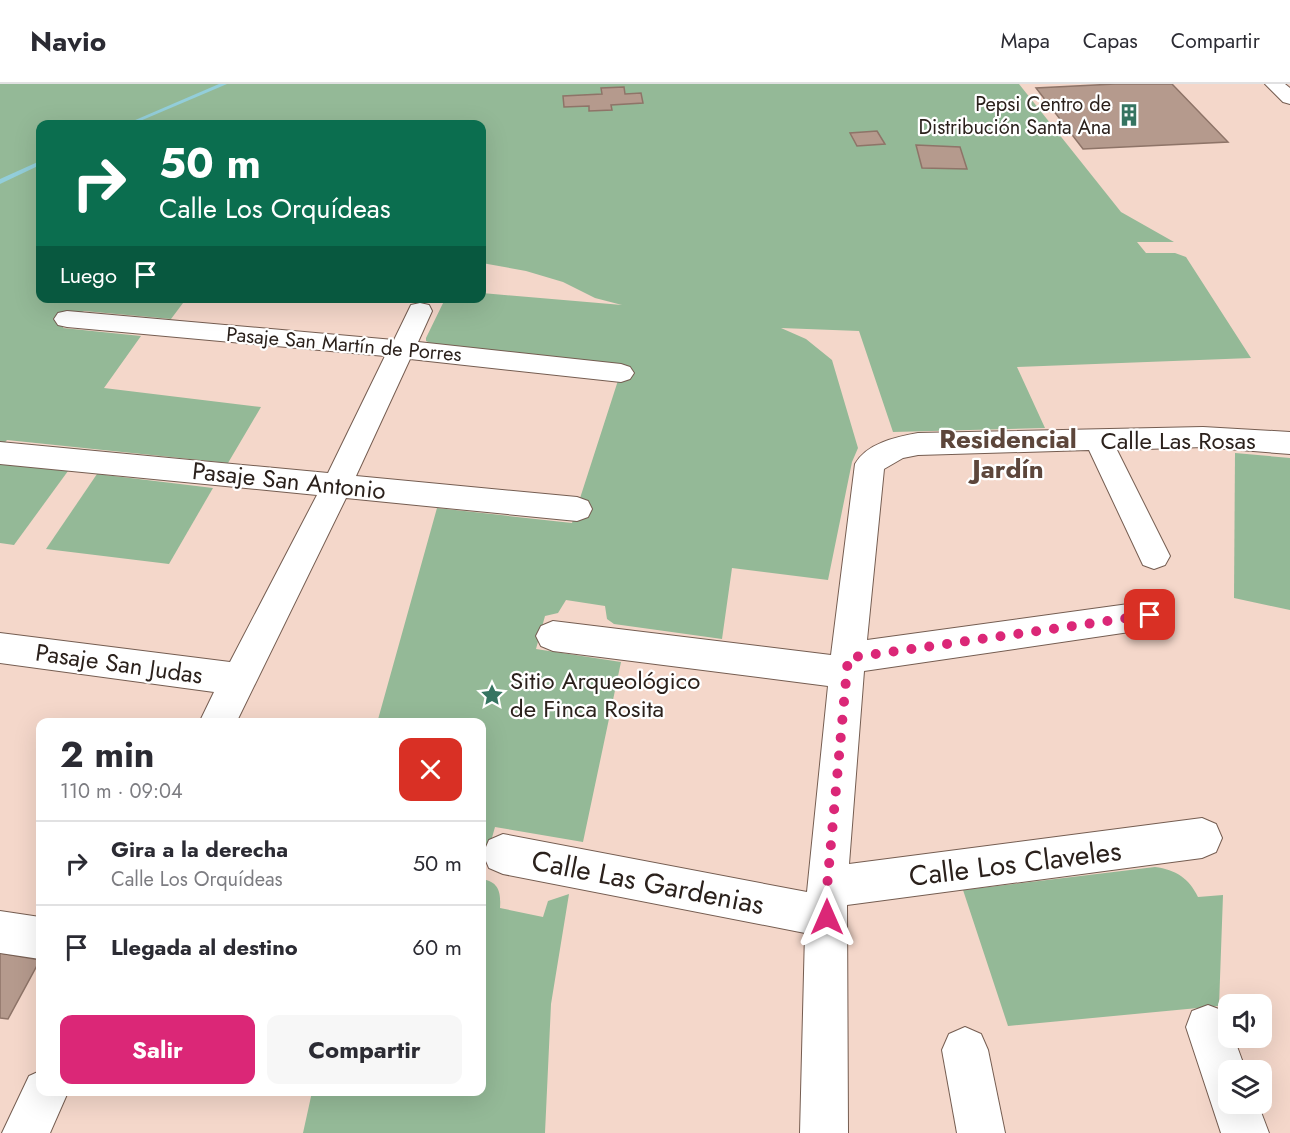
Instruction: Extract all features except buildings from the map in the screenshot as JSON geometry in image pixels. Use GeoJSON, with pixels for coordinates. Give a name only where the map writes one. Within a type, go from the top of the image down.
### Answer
{"type":"FeatureCollection","features":[{"type":"Feature","properties":{"kind":"street"},"geometry":{"type":"LineString","coordinates":[[1274,84],[1290,98]]}},
{"type":"Feature","properties":{"kind":"street"},"geometry":{"type":"LineString","coordinates":[[219,718],[237,679],[337,486],[420,311]]}},
{"type":"Feature","properties":{"kind":"street","name":"Pasaje San Martín de Porres"},"geometry":{"type":"LineString","coordinates":[[68,319],[401,349],[621,373]]}},
{"type":"Feature","properties":{"kind":"street","name":"Calle Las Rosas"},"geometry":{"type":"LineString","coordinates":[[848,666],[867,478],[870,464],[880,455],[897,447],[918,444],[1203,437],[1290,443]]}},
{"type":"Feature","properties":{"kind":"street"},"geometry":{"type":"LineString","coordinates":[[1098,440],[1154,556]]}},
{"type":"Feature","properties":{"kind":"street","name":"Pasaje San Antonio"},"geometry":{"type":"LineString","coordinates":[[0,453],[577,509]]}},
{"type":"Feature","properties":{"kind":"street"},"geometry":{"type":"LineString","coordinates":[[553,636],[848,666],[1150,615]]}},
{"type":"Feature","properties":{"kind":"street","name":"Pasaje San Judas"},"geometry":{"type":"LineString","coordinates":[[0,648],[237,679]]}},
{"type":"Feature","properties":{"kind":"street"},"geometry":{"type":"LineString","coordinates":[[824,1133],[827,902],[848,666]]}},
{"type":"Feature","properties":{"kind":"street","name":"Calle Los Claveles"},"geometry":{"type":"LineString","coordinates":[[827,902],[1202,838]]}},
{"type":"Feature","properties":{"kind":"street","name":"Calle Las Gardenias"},"geometry":{"type":"LineString","coordinates":[[503,854],[827,902]]}},
{"type":"Feature","properties":{"kind":"street"},"geometry":{"type":"LineString","coordinates":[[0,932],[36,937]]}},
{"type":"Feature","properties":{"kind":"street"},"geometry":{"type":"LineString","coordinates":[[1208,1027],[1219,1060]]}},
{"type":"Feature","properties":{"kind":"street"},"geometry":{"type":"LineString","coordinates":[[965,1050],[981,1133]]}},
{"type":"Feature","properties":{"kind":"street"},"geometry":{"type":"LineString","coordinates":[[26,1133],[43,1096]]}},
{"type":"Feature","properties":{"kind":"street"},"geometry":{"type":"LineString","coordinates":[[1238,1114],[1245,1133]]}},
{"type":"Feature","properties":{"kind":"green space"},"geometry":{"type":"Polygon","coordinates":[[[0,84],[1019,84],[1121,212],[1174,242],[1137,242],[1146,253],[1175,253],[1186,257],[1251,358],[1017,367],[1045,428],[893,432],[859,331],[781,328],[806,339],[832,360],[858,448],[852,462],[828,580],[732,568],[722,639],[614,624],[607,619],[605,606],[566,600],[558,613],[545,616],[536,649],[621,662],[583,842],[495,827],[486,859],[486,718],[378,718],[437,508],[572,523],[623,365],[426,341],[443,303],[486,303],[486,293],[622,305],[595,298],[563,282],[526,271],[486,264],[486,120],[36,120],[36,303],[183,303],[171,319],[84,311],[68,318],[63,328],[141,336],[104,388],[261,407],[228,463],[7,440],[0,448],[0,84]]]}},
{"type":"Feature","properties":{"kind":"green space"},"geometry":{"type":"Polygon","coordinates":[[[1235,453],[1290,458],[1290,610],[1234,598],[1235,453]]]}},
{"type":"Feature","properties":{"kind":"green space"},"geometry":{"type":"Polygon","coordinates":[[[0,464],[68,471],[14,545],[0,543],[0,464]]]}},
{"type":"Feature","properties":{"kind":"green space"},"geometry":{"type":"Polygon","coordinates":[[[97,474],[213,488],[169,564],[46,549],[97,474]]]}},
{"type":"Feature","properties":{"kind":"green space"},"geometry":{"type":"Polygon","coordinates":[[[1155,867],[1169,870],[1186,880],[1198,897],[1223,895],[1218,1006],[1008,1026],[963,890],[1155,867]]]}},
{"type":"Feature","properties":{"kind":"green space"},"geometry":{"type":"Polygon","coordinates":[[[486,880],[498,889],[500,908],[543,917],[548,901],[569,894],[551,1004],[545,1133],[303,1133],[311,1096],[486,1096],[486,880]]]}},
{"type":"Feature","properties":{"kind":"waterway"},"geometry":{"type":"LineString","coordinates":[[138,120],[224,84]]}},
{"type":"Feature","properties":{"kind":"waterway"},"geometry":{"type":"LineString","coordinates":[[0,182],[36,165]]}},
{"type":"Feature","properties":{"kind":"place","name":"Pepsi Centro de Distribución Santa Ana"},"geometry":{"type":"Point","coordinates":[1129,115]}},
{"type":"Feature","properties":{"kind":"place","name":"Sitio Arqueológico de Finca Rosita"},"geometry":{"type":"Point","coordinates":[492,695]}},
{"type":"Feature","properties":{"kind":"district","name":"Residencial Jardín"},"geometry":{"type":"Point","coordinates":[1008,454]}},
{"type":"Feature","properties":{"kind":"route"},"geometry":{"type":"LineString","coordinates":[[827,917],[827,887],[848,658],[1150,615]]}}]}
